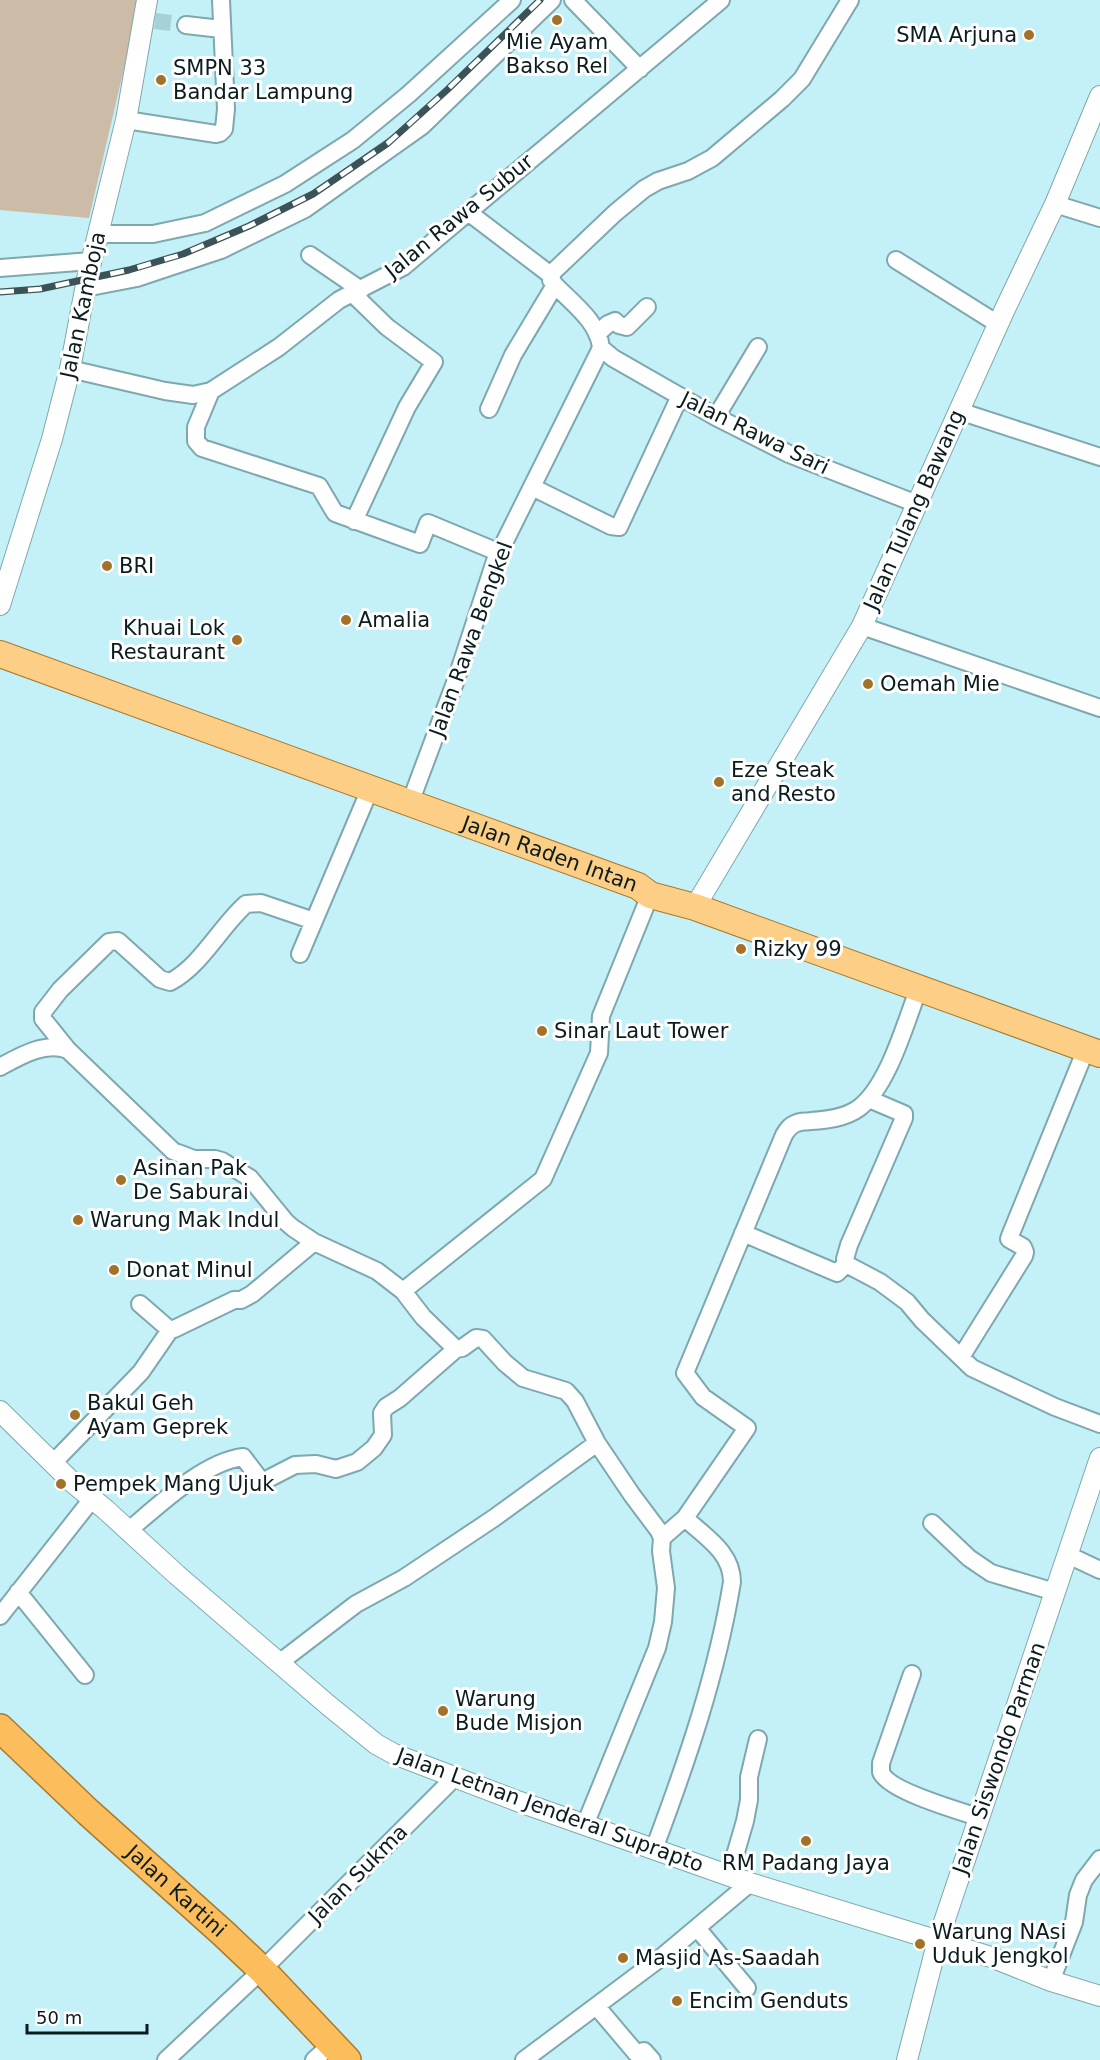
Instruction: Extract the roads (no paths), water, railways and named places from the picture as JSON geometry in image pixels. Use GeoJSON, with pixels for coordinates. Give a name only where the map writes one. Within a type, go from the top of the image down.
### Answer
{"type":"FeatureCollection","features":[{"type":"Feature","properties":{"kind":"highway","name":"Jalan Kartini"},"geometry":{"type":"LineString","coordinates":[[0,1728],[88,1812],[262,1970],[331,2055]]}},
{"type":"Feature","properties":{"kind":"main road","name":"Jalan Raden Intan"},"geometry":{"type":"LineString","coordinates":[[1,659],[410,803],[638,886],[650,895],[695,907],[1093,1051]]}},
{"type":"Feature","properties":{"kind":"street"},"geometry":{"type":"LineString","coordinates":[[126,120],[220,133],[224,129],[226,123],[221,0]]}},
{"type":"Feature","properties":{"kind":"street"},"geometry":{"type":"LineString","coordinates":[[85,288],[137,278],[221,250],[305,209],[422,126],[552,0]]}},
{"type":"Feature","properties":{"kind":"street"},"geometry":{"type":"LineString","coordinates":[[573,0],[640,69]]}},
{"type":"Feature","properties":{"kind":"street","name":"Jalan Rawa Subur"},"geometry":{"type":"LineString","coordinates":[[212,391],[279,347],[339,300],[403,267],[721,0]]}},
{"type":"Feature","properties":{"kind":"street"},"geometry":{"type":"LineString","coordinates":[[489,409],[513,356],[553,280],[553,272],[644,189],[658,181],[688,171],[712,158],[782,99],[802,79],[850,0]]}},
{"type":"Feature","properties":{"kind":"street"},"geometry":{"type":"LineString","coordinates":[[98,234],[153,234],[205,223],[285,184],[353,140],[409,94],[503,4]]}},
{"type":"Feature","properties":{"kind":"street","name":"Jalan Kamboja"},"geometry":{"type":"LineString","coordinates":[[0,605],[52,440],[70,369],[85,288],[126,120],[148,13]]}},
{"type":"Feature","properties":{"kind":"street"},"geometry":{"type":"LineString","coordinates":[[186,25],[221,29]]}},
{"type":"Feature","properties":{"kind":"street","name":"Jalan Tulang Bawang"},"geometry":{"type":"LineString","coordinates":[[695,907],[862,626],[998,324],[1055,204],[1100,96]]}},
{"type":"Feature","properties":{"kind":"street"},"geometry":{"type":"LineString","coordinates":[[1055,204],[1100,219]]}},
{"type":"Feature","properties":{"kind":"street","name":"Jalan Rawa Sari"},"geometry":{"type":"LineString","coordinates":[[468,212],[553,280],[592,323],[599,341],[614,358],[716,417],[789,454],[917,504]]}},
{"type":"Feature","properties":{"kind":"street"},"geometry":{"type":"LineString","coordinates":[[310,255],[357,291],[387,327],[434,362],[407,407],[354,521]]}},
{"type":"Feature","properties":{"kind":"street"},"geometry":{"type":"LineString","coordinates":[[896,260],[998,324]]}},
{"type":"Feature","properties":{"kind":"street"},"geometry":{"type":"LineString","coordinates":[[0,268],[92,261]]}},
{"type":"Feature","properties":{"kind":"street"},"geometry":{"type":"LineString","coordinates":[[599,341],[608,324],[615,321],[627,327],[647,307]]}},
{"type":"Feature","properties":{"kind":"street","name":"Jalan Rawa Bengkel"},"geometry":{"type":"LineString","coordinates":[[410,803],[500,553],[599,341]]}},
{"type":"Feature","properties":{"kind":"street"},"geometry":{"type":"LineString","coordinates":[[716,417],[758,346]]}},
{"type":"Feature","properties":{"kind":"street"},"geometry":{"type":"LineString","coordinates":[[70,369],[165,390],[194,394],[212,391]]}},
{"type":"Feature","properties":{"kind":"street"},"geometry":{"type":"LineString","coordinates":[[212,391],[196,427],[195,436],[199,446],[319,486],[335,513],[354,521],[420,544],[428,523],[500,553]]}},
{"type":"Feature","properties":{"kind":"street"},"geometry":{"type":"LineString","coordinates":[[532,487],[611,526],[619,527],[680,396]]}},
{"type":"Feature","properties":{"kind":"street"},"geometry":{"type":"LineString","coordinates":[[959,411],[1100,457]]}},
{"type":"Feature","properties":{"kind":"street"},"geometry":{"type":"LineString","coordinates":[[862,626],[1100,708]]}},
{"type":"Feature","properties":{"kind":"street"},"geometry":{"type":"LineString","coordinates":[[300,954],[370,789]]}},
{"type":"Feature","properties":{"kind":"street"},"geometry":{"type":"LineString","coordinates":[[404,1291],[543,1179],[599,1053],[601,1016],[650,895]]}},
{"type":"Feature","properties":{"kind":"street"},"geometry":{"type":"LineString","coordinates":[[314,921],[261,903],[246,904],[191,966],[170,982],[160,979],[118,941],[109,942],[60,990],[43,1012],[43,1018],[68,1050],[173,1151],[194,1159],[215,1159],[233,1166],[256,1184],[286,1222],[314,1242],[377,1271],[404,1291],[423,1317],[456,1348]]}},
{"type":"Feature","properties":{"kind":"street"},"geometry":{"type":"LineString","coordinates":[[662,1538],[685,1518],[747,1428],[704,1397],[685,1373],[772,1160],[789,1128],[797,1123],[828,1120],[845,1115],[858,1109],[869,1099],[885,1077],[919,988]]}},
{"type":"Feature","properties":{"kind":"street"},"geometry":{"type":"LineString","coordinates":[[0,1067],[46,1047],[62,1047],[68,1050]]}},
{"type":"Feature","properties":{"kind":"street"},"geometry":{"type":"LineString","coordinates":[[961,1357],[1024,1256],[1023,1247],[1009,1239],[1010,1236],[1093,1051]]}},
{"type":"Feature","properties":{"kind":"street"},"geometry":{"type":"LineString","coordinates":[[846,1264],[849,1245],[884,1169],[904,1118],[904,1114],[869,1099]]}},
{"type":"Feature","properties":{"kind":"street"},"geometry":{"type":"LineString","coordinates":[[743,1233],[837,1273],[846,1264]]}},
{"type":"Feature","properties":{"kind":"street"},"geometry":{"type":"LineString","coordinates":[[53,1463],[141,1372],[170,1330],[252,1294],[314,1242]]}},
{"type":"Feature","properties":{"kind":"street"},"geometry":{"type":"LineString","coordinates":[[846,1264],[880,1282],[907,1302],[922,1320],[972,1368],[1055,1407],[1100,1424]]}},
{"type":"Feature","properties":{"kind":"street"},"geometry":{"type":"LineString","coordinates":[[140,1304],[170,1330]]}},
{"type":"Feature","properties":{"kind":"street"},"geometry":{"type":"LineString","coordinates":[[128,1531],[197,1476],[220,1463],[243,1457],[262,1482],[295,1465],[316,1464],[336,1468],[357,1462],[374,1448],[383,1435],[382,1413],[386,1407],[400,1398],[456,1348],[462,1348],[476,1338],[483,1339],[505,1363],[523,1378],[566,1391],[575,1401],[597,1443],[632,1495],[655,1524],[662,1538],[661,1551],[666,1588],[663,1622],[657,1648],[585,1825]]}},
{"type":"Feature","properties":{"kind":"street","name":"Jalan Letnan Jenderal Suprapto"},"geometry":{"type":"LineString","coordinates":[[0,1411],[128,1531],[376,1744],[410,1761],[729,1876],[992,1957],[1051,1981],[1100,1996]]}},
{"type":"Feature","properties":{"kind":"street"},"geometry":{"type":"LineString","coordinates":[[279,1663],[356,1604],[404,1578],[484,1525],[597,1443]]}},
{"type":"Feature","properties":{"kind":"street","name":"Jalan Siswondo Parman"},"geometry":{"type":"LineString","coordinates":[[907,2060],[938,1940],[1100,1458]]}},
{"type":"Feature","properties":{"kind":"street"},"geometry":{"type":"LineString","coordinates":[[0,1616],[92,1499]]}},
{"type":"Feature","properties":{"kind":"street"},"geometry":{"type":"LineString","coordinates":[[654,1849],[706,1703],[724,1630],[732,1582],[727,1556],[685,1518]]}},
{"type":"Feature","properties":{"kind":"street"},"geometry":{"type":"LineString","coordinates":[[932,1523],[969,1558],[992,1573],[1055,1592]]}},
{"type":"Feature","properties":{"kind":"street"},"geometry":{"type":"LineString","coordinates":[[1068,1555],[1100,1569]]}},
{"type":"Feature","properties":{"kind":"street"},"geometry":{"type":"LineString","coordinates":[[18,1592],[85,1675]]}},
{"type":"Feature","properties":{"kind":"street"},"geometry":{"type":"LineString","coordinates":[[912,1674],[881,1763],[881,1772],[898,1789],[978,1817]]}},
{"type":"Feature","properties":{"kind":"street"},"geometry":{"type":"LineString","coordinates":[[729,1876],[747,1811],[748,1777],[758,1739]]}},
{"type":"Feature","properties":{"kind":"street","name":"Jalan Sukma"},"geometry":{"type":"LineString","coordinates":[[166,2060],[262,1970],[455,1777]]}},
{"type":"Feature","properties":{"kind":"street"},"geometry":{"type":"LineString","coordinates":[[1051,1981],[1074,1922],[1078,1895],[1084,1880],[1100,1859]]}},
{"type":"Feature","properties":{"kind":"street"},"geometry":{"type":"LineString","coordinates":[[524,2060],[597,2007],[750,1883]]}},
{"type":"Feature","properties":{"kind":"street"},"geometry":{"type":"LineString","coordinates":[[697,1928],[747,1989]]}},
{"type":"Feature","properties":{"kind":"street"},"geometry":{"type":"LineString","coordinates":[[597,2007],[636,2054],[644,2051],[652,2060]]}},
{"type":"Feature","properties":{"kind":"tunnel"},"geometry":{"type":"LineString","coordinates":[[155,21],[186,25]]}},
{"type":"Feature","properties":{"kind":"railway"},"geometry":{"type":"LineString","coordinates":[[0,292],[40,289],[129,270],[183,254],[249,226],[313,194],[388,143],[447,90],[540,0]]}},
{"type":"Feature","properties":{"kind":"place","name":"Mie Ayam Bakso Rel"},"geometry":{"type":"Point","coordinates":[557,20]}},
{"type":"Feature","properties":{"kind":"place","name":"SMA Arjuna"},"geometry":{"type":"Point","coordinates":[1029,35]}},
{"type":"Feature","properties":{"kind":"place","name":"SMPN 33 Bandar Lampung"},"geometry":{"type":"Point","coordinates":[161,80]}},
{"type":"Feature","properties":{"kind":"place","name":"BRI"},"geometry":{"type":"Point","coordinates":[107,566]}},
{"type":"Feature","properties":{"kind":"place","name":"Amalia"},"geometry":{"type":"Point","coordinates":[346,620]}},
{"type":"Feature","properties":{"kind":"place","name":"Khuai Lok Restaurant"},"geometry":{"type":"Point","coordinates":[237,640]}},
{"type":"Feature","properties":{"kind":"place","name":"Oemah Mie"},"geometry":{"type":"Point","coordinates":[868,684]}},
{"type":"Feature","properties":{"kind":"place","name":"Eze Steak and Resto"},"geometry":{"type":"Point","coordinates":[719,782]}},
{"type":"Feature","properties":{"kind":"place","name":"Rizky 99"},"geometry":{"type":"Point","coordinates":[741,949]}},
{"type":"Feature","properties":{"kind":"place","name":"Sinar Laut Tower"},"geometry":{"type":"Point","coordinates":[542,1031]}},
{"type":"Feature","properties":{"kind":"place","name":"Asinan Pak De Saburai"},"geometry":{"type":"Point","coordinates":[121,1180]}},
{"type":"Feature","properties":{"kind":"place","name":"Warung Mak Indul"},"geometry":{"type":"Point","coordinates":[78,1220]}},
{"type":"Feature","properties":{"kind":"place","name":"Donat Minul"},"geometry":{"type":"Point","coordinates":[114,1270]}},
{"type":"Feature","properties":{"kind":"place","name":"Bakul Geh Ayam Geprek"},"geometry":{"type":"Point","coordinates":[75,1415]}},
{"type":"Feature","properties":{"kind":"place","name":"Pempek Mang Ujuk"},"geometry":{"type":"Point","coordinates":[61,1484]}},
{"type":"Feature","properties":{"kind":"place","name":"Warung Bude Misjon"},"geometry":{"type":"Point","coordinates":[443,1711]}},
{"type":"Feature","properties":{"kind":"place","name":"RM Padang Jaya"},"geometry":{"type":"Point","coordinates":[806,1841]}},
{"type":"Feature","properties":{"kind":"place","name":"Warung NAsi Uduk Jengkol"},"geometry":{"type":"Point","coordinates":[920,1944]}},
{"type":"Feature","properties":{"kind":"place","name":"Masjid As-Saadah"},"geometry":{"type":"Point","coordinates":[623,1958]}},
{"type":"Feature","properties":{"kind":"place","name":"Encim Genduts"},"geometry":{"type":"Point","coordinates":[677,2001]}}]}
